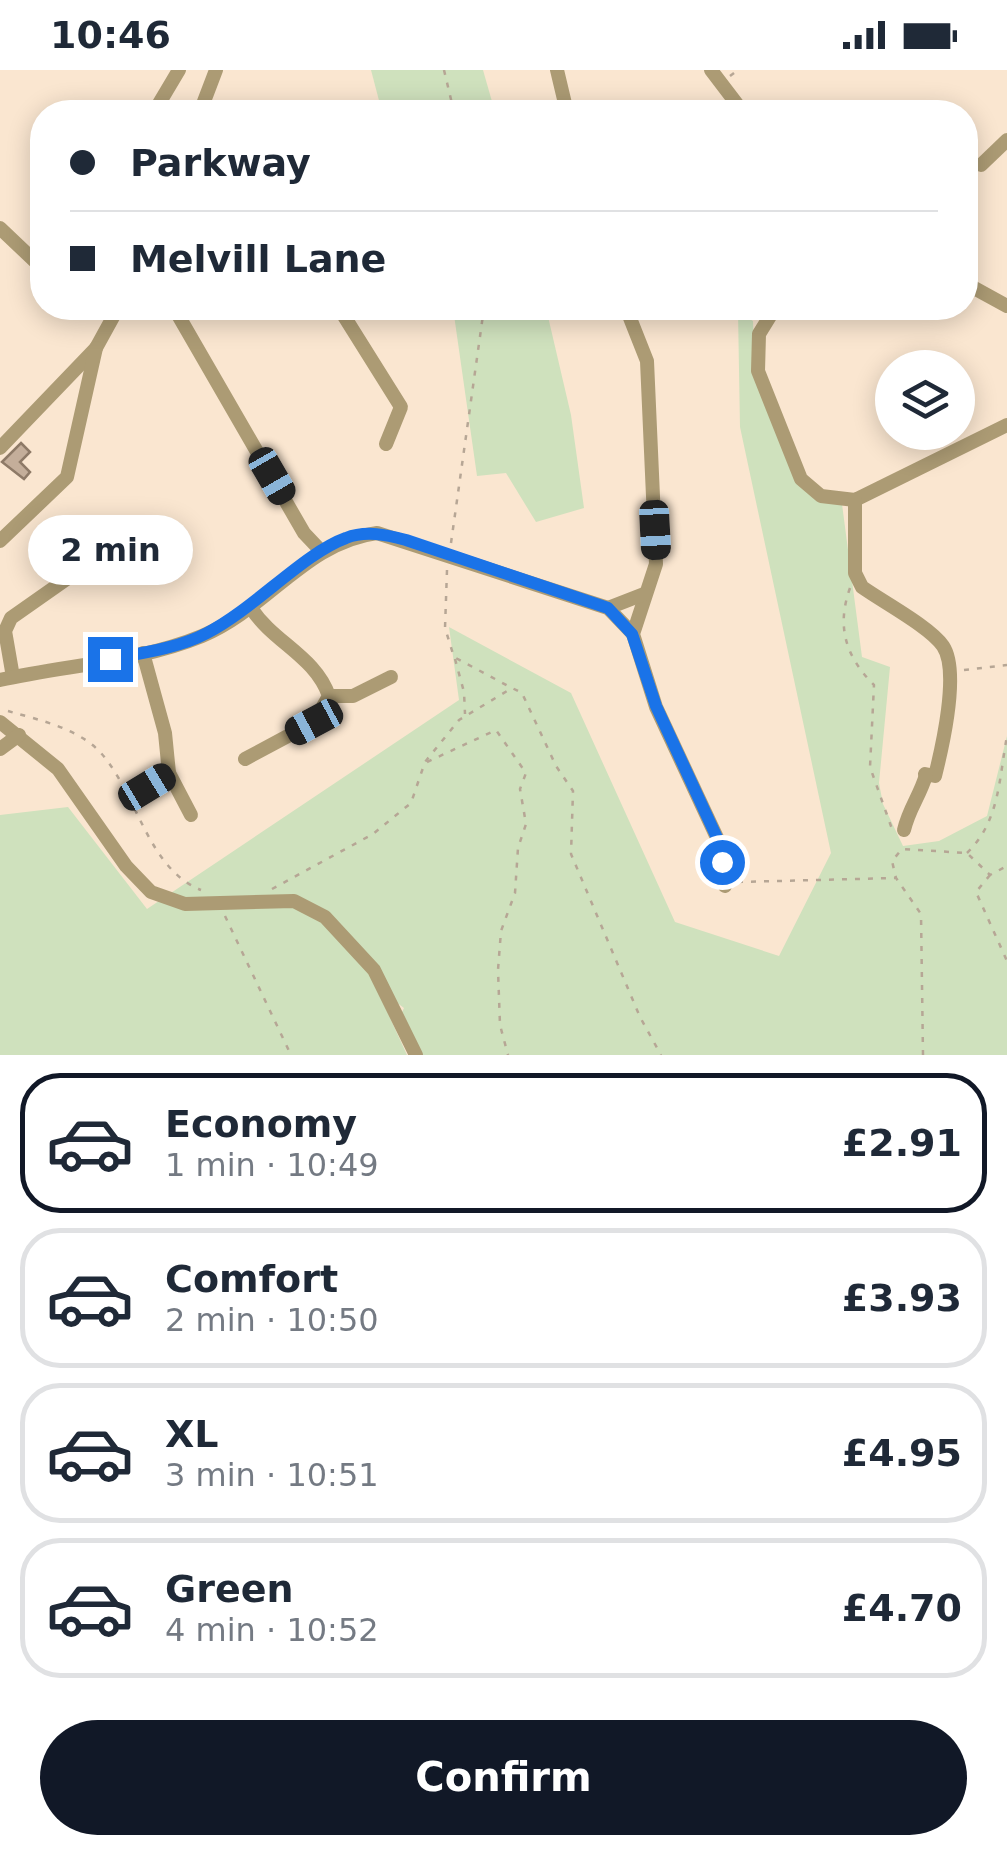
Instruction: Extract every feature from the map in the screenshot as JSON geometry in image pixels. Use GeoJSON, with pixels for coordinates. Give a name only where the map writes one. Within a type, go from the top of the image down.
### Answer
{"type":"FeatureCollection","features":[{"type":"Feature","properties":{"kind":"street"},"geometry":{"type":"LineString","coordinates":[[161,100],[179,70]]}},
{"type":"Feature","properties":{"kind":"street"},"geometry":{"type":"LineString","coordinates":[[205,100],[216,70]]}},
{"type":"Feature","properties":{"kind":"street"},"geometry":{"type":"LineString","coordinates":[[557,70],[565,100]]}},
{"type":"Feature","properties":{"kind":"street"},"geometry":{"type":"LineString","coordinates":[[711,70],[733,100]]}},
{"type":"Feature","properties":{"kind":"street"},"geometry":{"type":"LineString","coordinates":[[981,165],[1007,140]]}},
{"type":"Feature","properties":{"kind":"street"},"geometry":{"type":"LineString","coordinates":[[0,228],[30,257]]}},
{"type":"Feature","properties":{"kind":"street"},"geometry":{"type":"LineString","coordinates":[[978,290],[1007,306]]}},
{"type":"Feature","properties":{"kind":"street"},"geometry":{"type":"LineString","coordinates":[[0,541],[67,477],[96,348],[107,320]]}},
{"type":"Feature","properties":{"kind":"street"},"geometry":{"type":"LineString","coordinates":[[181,320],[304,533],[322,551]]}},
{"type":"Feature","properties":{"kind":"street"},"geometry":{"type":"LineString","coordinates":[[346,320],[401,409],[386,444]]}},
{"type":"Feature","properties":{"kind":"street"},"geometry":{"type":"LineString","coordinates":[[631,320],[647,360],[656,564],[632,634]]}},
{"type":"Feature","properties":{"kind":"street"},"geometry":{"type":"LineString","coordinates":[[768,320],[759,334],[758,371],[801,479],[821,496],[855,500],[1007,426]]}},
{"type":"Feature","properties":{"kind":"street"},"geometry":{"type":"LineString","coordinates":[[0,448],[96,348]]}},
{"type":"Feature","properties":{"kind":"street"},"geometry":{"type":"LineString","coordinates":[[855,500],[855,573],[862,587],[943,645],[949,672],[944,742],[935,776],[926,775],[921,794],[910,804],[899,832]]}},
{"type":"Feature","properties":{"kind":"street"},"geometry":{"type":"LineString","coordinates":[[104,552],[11,618],[5,631],[6,679],[143,653],[202,636],[250,608],[322,551],[347,537],[378,533],[608,608],[632,634],[656,706],[719,842],[724,885]]}},
{"type":"Feature","properties":{"kind":"street"},"geometry":{"type":"LineString","coordinates":[[608,608],[644,594]]}},
{"type":"Feature","properties":{"kind":"street"},"geometry":{"type":"LineString","coordinates":[[245,760],[314,722],[329,696],[322,676],[265,629],[250,608]]}},
{"type":"Feature","properties":{"kind":"street"},"geometry":{"type":"LineString","coordinates":[[143,653],[165,733],[169,774],[190,815]]}},
{"type":"Feature","properties":{"kind":"street"},"geometry":{"type":"LineString","coordinates":[[329,696],[353,696],[390,676]]}},
{"type":"Feature","properties":{"kind":"street"},"geometry":{"type":"LineString","coordinates":[[0,722],[58,769],[151,892],[185,904],[294,901],[325,918],[374,970],[416,1055]]}},
{"type":"Feature","properties":{"kind":"street"},"geometry":{"type":"LineString","coordinates":[[0,749],[19,735]]}},
{"type":"Feature","properties":{"kind":"street"},"geometry":{"type":"LineString","coordinates":[[147,787],[169,774]]}},
{"type":"Feature","properties":{"kind":"path"},"geometry":{"type":"LineString","coordinates":[[444,70],[451,100]]}},
{"type":"Feature","properties":{"kind":"path"},"geometry":{"type":"LineString","coordinates":[[465,717],[464,692],[445,628],[448,554],[466,462],[483,320]]}},
{"type":"Feature","properties":{"kind":"path"},"geometry":{"type":"LineString","coordinates":[[855,573],[842,609],[851,662],[874,685],[870,766],[899,832]]}},
{"type":"Feature","properties":{"kind":"path"},"geometry":{"type":"LineString","coordinates":[[454,657],[522,693],[556,766],[573,791],[570,854],[661,1055]]}},
{"type":"Feature","properties":{"kind":"path"},"geometry":{"type":"LineString","coordinates":[[949,672],[1007,664]]}},
{"type":"Feature","properties":{"kind":"path"},"geometry":{"type":"LineString","coordinates":[[270,890],[374,834],[410,803],[425,762],[465,717],[512,688]]}},
{"type":"Feature","properties":{"kind":"path"},"geometry":{"type":"LineString","coordinates":[[0,709],[56,724],[100,752],[176,880],[214,895]]}},
{"type":"Feature","properties":{"kind":"path"},"geometry":{"type":"LineString","coordinates":[[425,762],[496,730],[526,773],[520,790],[526,824],[518,848],[515,894],[501,931],[498,970],[500,1026],[508,1055]]}},
{"type":"Feature","properties":{"kind":"path"},"geometry":{"type":"LineString","coordinates":[[967,854],[983,838],[993,818],[1007,736]]}},
{"type":"Feature","properties":{"kind":"path"},"geometry":{"type":"LineString","coordinates":[[923,1055],[920,914],[896,878],[892,862],[902,849],[967,854],[990,876]]}},
{"type":"Feature","properties":{"kind":"path"},"geometry":{"type":"LineString","coordinates":[[1007,866],[990,876],[976,892],[1007,961]]}},
{"type":"Feature","properties":{"kind":"path"},"geometry":{"type":"LineString","coordinates":[[724,885],[896,878]]}},
{"type":"Feature","properties":{"kind":"path"},"geometry":{"type":"LineString","coordinates":[[226,920],[291,1055]]}},
{"type":"Feature","properties":{"kind":"green space"},"geometry":{"type":"Polygon","coordinates":[[[371,70],[483,70],[492,100],[379,100],[371,70]]]}},
{"type":"Feature","properties":{"kind":"green space"},"geometry":{"type":"Polygon","coordinates":[[[455,320],[549,320],[571,415],[584,508],[536,522],[506,473],[477,476],[455,320]]]}},
{"type":"Feature","properties":{"kind":"green space"},"geometry":{"type":"Polygon","coordinates":[[[738,320],[751,320],[755,372],[809,487],[842,504],[862,657],[890,667],[879,783],[883,804],[903,846],[939,841],[987,816],[1007,736],[1007,1055],[415,1055],[401,1014],[404,1008],[376,987],[407,1055],[0,1055],[0,815],[68,807],[147,909],[459,700],[449,627],[571,693],[675,922],[779,956],[831,853],[740,427],[738,320]]]}},
{"type":"Feature","properties":{"kind":"building"},"geometry":{"type":"Polygon","coordinates":[[[21,443],[30,452],[20,462],[30,472],[24,479],[2,462],[21,443]]]}},
{"type":"Feature","properties":{"kind":"route"},"geometry":{"type":"LineString","coordinates":[[110,659],[202,636],[250,608],[322,551],[347,537],[378,533],[406,540],[608,608],[632,634],[656,706],[719,842],[722,862]]}}]}
